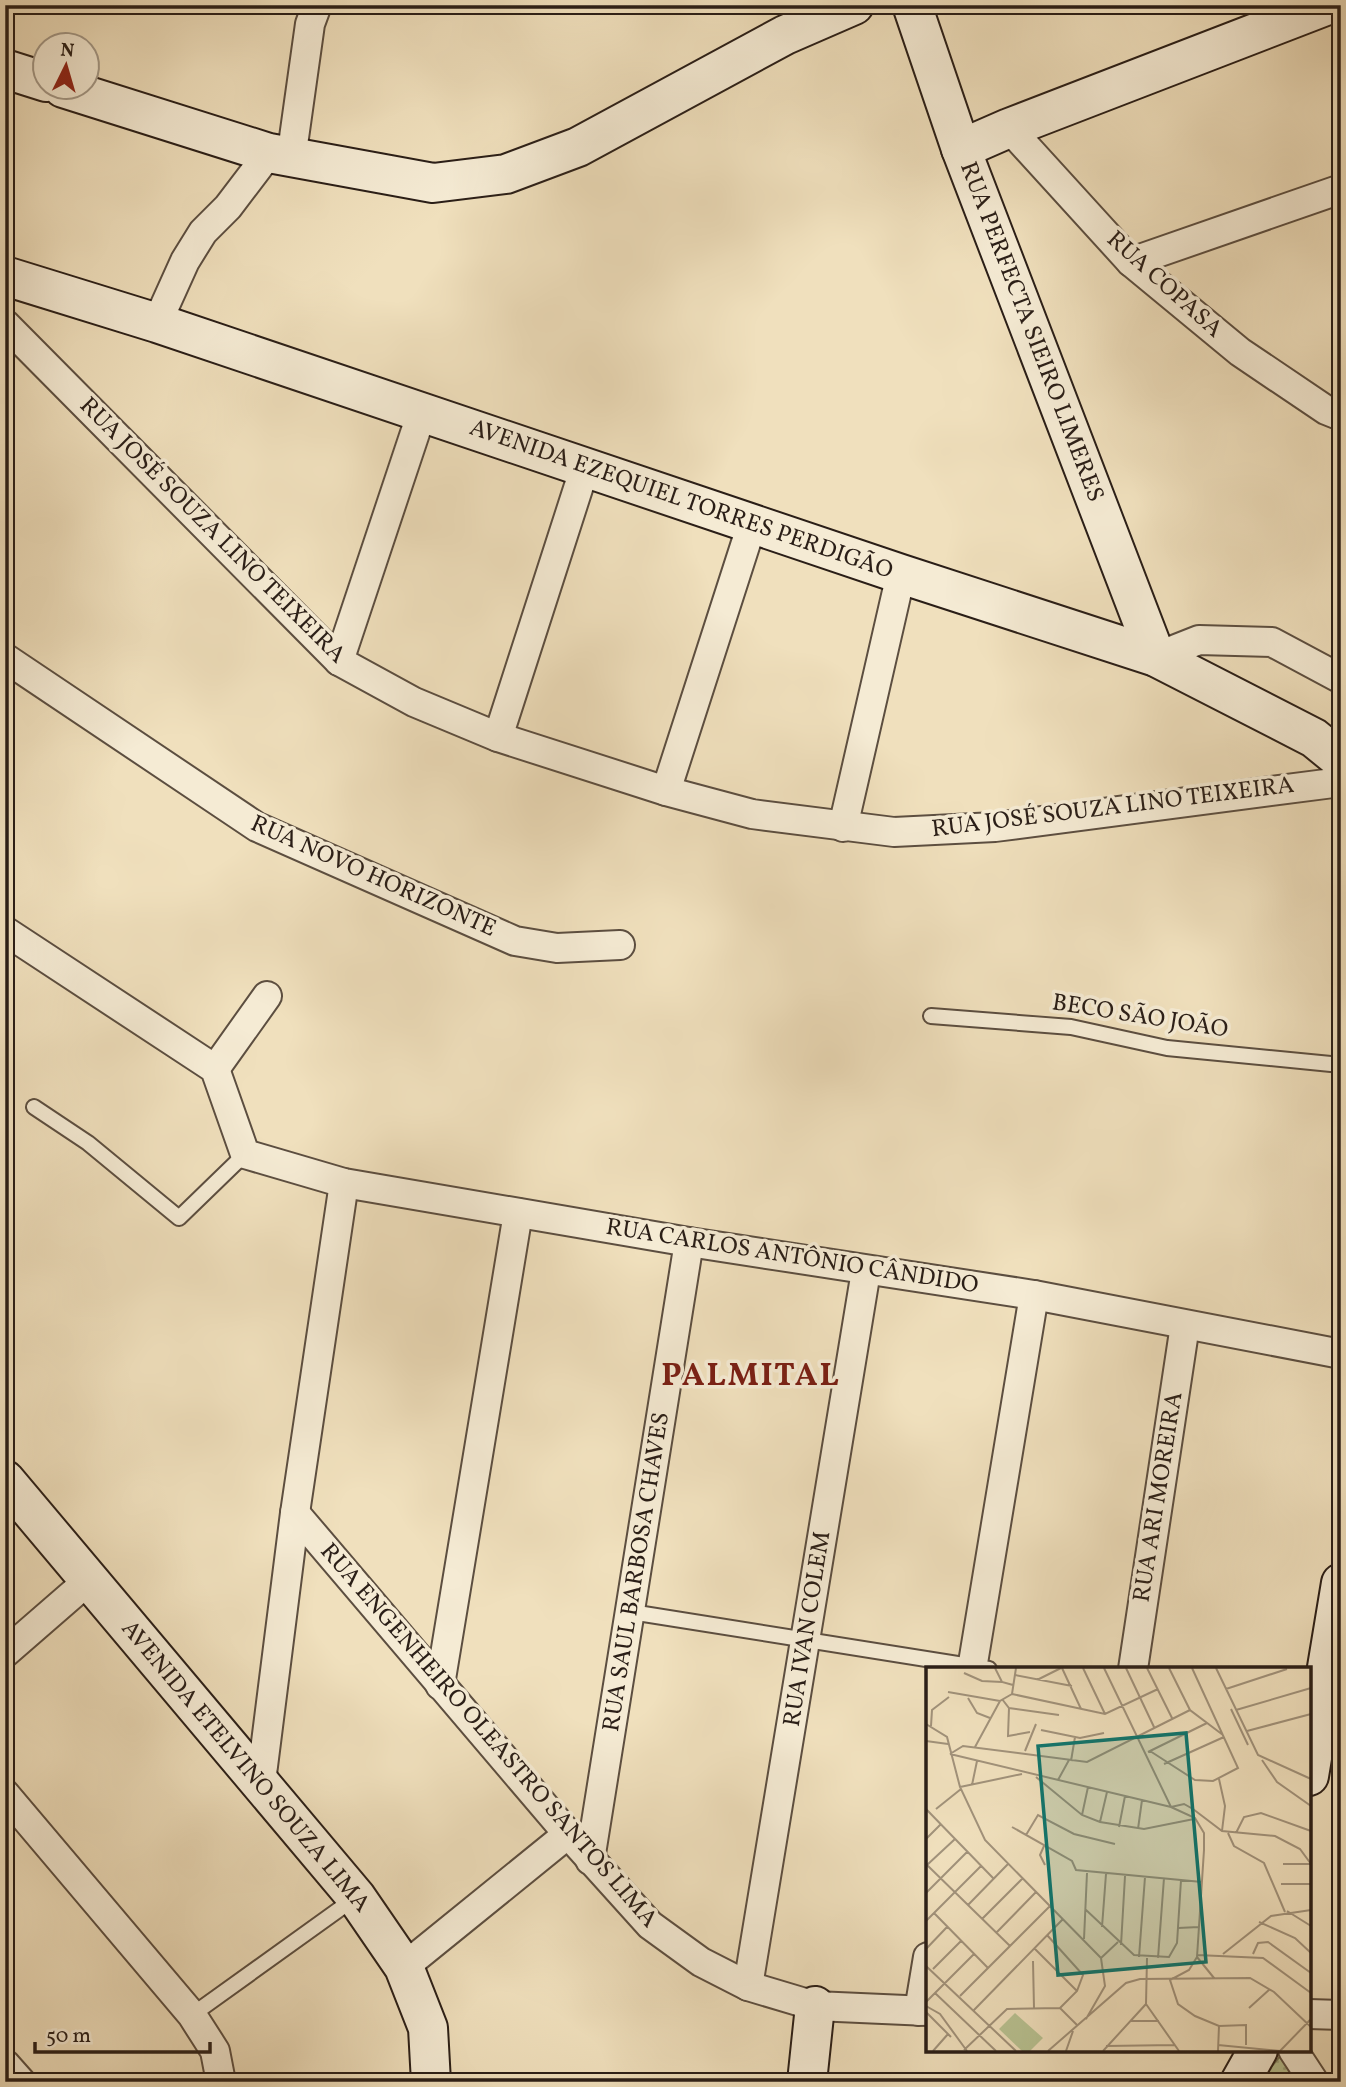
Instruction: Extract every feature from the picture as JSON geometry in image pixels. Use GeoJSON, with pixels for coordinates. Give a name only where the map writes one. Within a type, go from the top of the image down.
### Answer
{"type":"FeatureCollection","features":[{"type":"Feature","properties":{"kind":"street"},"geometry":{"type":"LineString","coordinates":[[157,323],[185,261],[203,232],[280,156],[310,24],[317,5]]}},
{"type":"Feature","properties":{"kind":"street"},"geometry":{"type":"LineString","coordinates":[[102,100],[280,156],[433,183],[506,174],[578,147],[785,35],[853,5]]}},
{"type":"Feature","properties":{"kind":"street","name":"RUA PERFECTA SIEIRO LIMERES"},"geometry":{"type":"LineString","coordinates":[[912,5],[961,149],[1156,657]]}},
{"type":"Feature","properties":{"kind":"street"},"geometry":{"type":"LineString","coordinates":[[961,149],[1328,5]]}},
{"type":"Feature","properties":{"kind":"street"},"geometry":{"type":"LineString","coordinates":[[5,69],[32,78]]}},
{"type":"Feature","properties":{"kind":"street","name":"RUA COPASA"},"geometry":{"type":"LineString","coordinates":[[1009,128],[1131,262],[1240,352],[1326,410],[1341,416]]}},
{"type":"Feature","properties":{"kind":"street"},"geometry":{"type":"LineString","coordinates":[[1131,262],[1341,188]]}},
{"type":"Feature","properties":{"kind":"street","name":"AVENIDA EZEQUIEL TORRES PERDIGÃO"},"geometry":{"type":"LineString","coordinates":[[5,276],[157,323],[901,574],[1156,657],[1314,738],[1341,760]]}},
{"type":"Feature","properties":{"kind":"street","name":"RUA JOSÉ SOUZA LINO TEIXEIRA"},"geometry":{"type":"LineString","coordinates":[[5,324],[339,661],[414,702],[498,737],[666,791],[751,814],[894,832],[995,827],[1341,782]]}},
{"type":"Feature","properties":{"kind":"street"},"geometry":{"type":"LineString","coordinates":[[339,661],[422,412]]}},
{"type":"Feature","properties":{"kind":"street"},"geometry":{"type":"LineString","coordinates":[[498,737],[585,467]]}},
{"type":"Feature","properties":{"kind":"street"},"geometry":{"type":"LineString","coordinates":[[666,791],[752,524]]}},
{"type":"Feature","properties":{"kind":"street"},"geometry":{"type":"LineString","coordinates":[[843,827],[901,574]]}},
{"type":"Feature","properties":{"kind":"street"},"geometry":{"type":"LineString","coordinates":[[1156,657],[1199,640],[1272,642],[1341,679]]}},
{"type":"Feature","properties":{"kind":"street","name":"RUA NOVO HORIZONTE"},"geometry":{"type":"LineString","coordinates":[[5,658],[257,827],[514,941],[557,948],[620,945]]}},
{"type":"Feature","properties":{"kind":"street"},"geometry":{"type":"LineString","coordinates":[[5,931],[215,1069],[245,1154]]}},
{"type":"Feature","properties":{"kind":"street"},"geometry":{"type":"LineString","coordinates":[[215,1069],[267,996]]}},
{"type":"Feature","properties":{"kind":"street","name":"RUA CARLOS ANTÔNIO CÂNDIDO"},"geometry":{"type":"LineString","coordinates":[[245,1154],[344,1183],[866,1271],[1034,1295],[1341,1354]]}},
{"type":"Feature","properties":{"kind":"street"},"geometry":{"type":"LineString","coordinates":[[261,1782],[295,1513],[344,1183]]}},
{"type":"Feature","properties":{"kind":"street"},"geometry":{"type":"LineString","coordinates":[[440,1685],[518,1213]]}},
{"type":"Feature","properties":{"kind":"street","name":"RUA SAUL BARBOSA CHAVES"},"geometry":{"type":"LineString","coordinates":[[590,1860],[690,1242]]}},
{"type":"Feature","properties":{"kind":"street","name":"RUA IVAN COLEM"},"geometry":{"type":"LineString","coordinates":[[748,1986],[866,1271]]}},
{"type":"Feature","properties":{"kind":"street"},"geometry":{"type":"LineString","coordinates":[[978,1667],[1034,1295]]}},
{"type":"Feature","properties":{"kind":"street","name":"RUA ARI MOREIRA"},"geometry":{"type":"LineString","coordinates":[[1133,1667],[1185,1325]]}},
{"type":"Feature","properties":{"kind":"street","name":"AVENIDA ETELVINO SOUZA LIMA"},"geometry":{"type":"LineString","coordinates":[[5,1480],[356,1897],[404,1967],[428,2028],[431,2082]]}},
{"type":"Feature","properties":{"kind":"street","name":"RUA ENGENHEIRO OLEASTRO SANTOS LIMA"},"geometry":{"type":"LineString","coordinates":[[295,1513],[568,1835],[650,1925],[701,1962],[748,1986],[815,2006],[924,2011]]}},
{"type":"Feature","properties":{"kind":"street"},"geometry":{"type":"LineString","coordinates":[[5,1653],[89,1580]]}},
{"type":"Feature","properties":{"kind":"street"},"geometry":{"type":"LineString","coordinates":[[1311,1764],[1341,1583]]}},
{"type":"Feature","properties":{"kind":"street"},"geometry":{"type":"LineString","coordinates":[[5,1794],[192,2015],[215,2051],[221,2082]]}},
{"type":"Feature","properties":{"kind":"street"},"geometry":{"type":"LineString","coordinates":[[404,1967],[568,1835]]}},
{"type":"Feature","properties":{"kind":"street"},"geometry":{"type":"LineString","coordinates":[[924,2011],[926,1984]]}},
{"type":"Feature","properties":{"kind":"street"},"geometry":{"type":"LineString","coordinates":[[807,2082],[815,2006]]}},
{"type":"Feature","properties":{"kind":"street"},"geometry":{"type":"LineString","coordinates":[[1311,2014],[1341,2015]]}},
{"type":"Feature","properties":{"kind":"street"},"geometry":{"type":"LineString","coordinates":[[1240,2082],[1257,2052]]}},
{"type":"Feature","properties":{"kind":"street"},"geometry":{"type":"LineString","coordinates":[[1294,2052],[1314,2082]]}},
{"type":"Feature","properties":{"kind":"street"},"geometry":{"type":"LineString","coordinates":[[5,2064],[21,2082]]}},
{"type":"Feature","properties":{"kind":"lane","name":"BECO SÃO JOÃO"},"geometry":{"type":"LineString","coordinates":[[932,1016],[1071,1027],[1167,1048],[1341,1065]]}},
{"type":"Feature","properties":{"kind":"lane"},"geometry":{"type":"LineString","coordinates":[[34,1107],[88,1143],[179,1218],[245,1154]]}},
{"type":"Feature","properties":{"kind":"lane"},"geometry":{"type":"LineString","coordinates":[[631,1612],[978,1667]]}},
{"type":"Feature","properties":{"kind":"lane"},"geometry":{"type":"LineString","coordinates":[[192,2015],[356,1897]]}},
{"type":"Feature","properties":{"kind":"green space"},"geometry":{"type":"Polygon","coordinates":[[[1283,2052],[1286,2052],[1308,2082],[1259,2082],[1283,2052]]]}},
{"type":"Feature","properties":{"kind":"district","name":"PALMITAL"},"geometry":{"type":"Point","coordinates":[751,1377]}}]}
